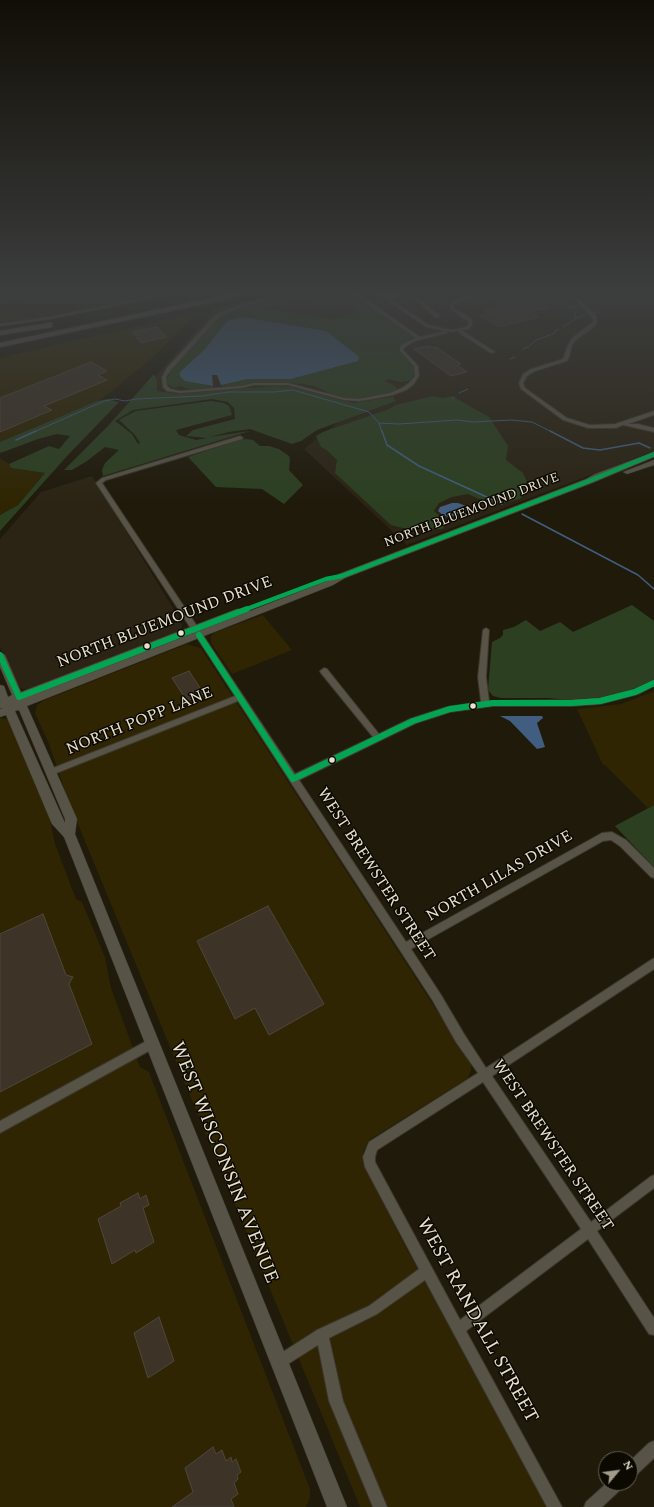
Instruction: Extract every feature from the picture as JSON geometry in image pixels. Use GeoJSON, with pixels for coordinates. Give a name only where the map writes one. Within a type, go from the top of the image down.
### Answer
{"type":"FeatureCollection","features":[{"type":"Feature","properties":{"kind":"main road","name":"NORTH BLUEMOUND DRIVE"},"geometry":{"type":"LineString","coordinates":[[4,707],[196,632],[326,579],[342,576],[589,481],[654,454]]}},
{"type":"Feature","properties":{"kind":"main road","name":"NORTH BLUEMOUND DRIVE"},"geometry":{"type":"LineString","coordinates":[[589,481],[604,479],[644,467],[654,462]]}},
{"type":"Feature","properties":{"kind":"main road","name":"WEST WISCONSIN AVENUE"},"geometry":{"type":"LineString","coordinates":[[0,655],[71,819],[69,834]]}},
{"type":"Feature","properties":{"kind":"main road","name":"WEST WISCONSIN AVENUE"},"geometry":{"type":"LineString","coordinates":[[0,689],[4,707],[58,824],[69,834],[280,1362],[335,1506]]}},
{"type":"Feature","properties":{"kind":"street"},"geometry":{"type":"LineString","coordinates":[[174,364],[164,377],[165,386],[169,390],[180,392],[241,387],[254,384],[288,384],[344,399],[359,400],[397,392],[411,384],[417,376],[418,369],[415,364]]}},
{"type":"Feature","properties":{"kind":"street"},"geometry":{"type":"LineString","coordinates":[[554,364],[528,372],[522,379],[522,388],[560,416],[572,422],[593,427],[634,425],[654,429]]}},
{"type":"Feature","properties":{"kind":"street"},"geometry":{"type":"LineString","coordinates":[[616,426],[654,413]]}},
{"type":"Feature","properties":{"kind":"street"},"geometry":{"type":"LineString","coordinates":[[646,416],[654,420]]}},
{"type":"Feature","properties":{"kind":"street"},"geometry":{"type":"LineString","coordinates":[[637,419],[654,429]]}},
{"type":"Feature","properties":{"kind":"street","name":"WEST BREWSTER STREET"},"geometry":{"type":"LineString","coordinates":[[240,438],[104,479],[99,483],[404,948],[485,1075],[654,1329]]}},
{"type":"Feature","properties":{"kind":"street"},"geometry":{"type":"LineString","coordinates":[[485,703],[482,677],[486,630]]}},
{"type":"Feature","properties":{"kind":"street"},"geometry":{"type":"LineString","coordinates":[[324,671],[378,738]]}},
{"type":"Feature","properties":{"kind":"street"},"geometry":{"type":"LineString","coordinates":[[293,779],[430,715],[455,708],[485,703],[572,704],[600,701],[635,692],[654,683]]}},
{"type":"Feature","properties":{"kind":"street","name":"NORTH POPP LANE"},"geometry":{"type":"LineString","coordinates":[[51,772],[239,697]]}},
{"type":"Feature","properties":{"kind":"street","name":"NORTH LILAS DRIVE"},"geometry":{"type":"LineString","coordinates":[[404,948],[599,838],[612,836],[623,843],[654,874]]}},
{"type":"Feature","properties":{"kind":"street"},"geometry":{"type":"LineString","coordinates":[[485,1075],[654,963]]}},
{"type":"Feature","properties":{"kind":"street"},"geometry":{"type":"LineString","coordinates":[[0,1127],[152,1044]]}},
{"type":"Feature","properties":{"kind":"street","name":"WEST RANDALL STREET"},"geometry":{"type":"LineString","coordinates":[[485,1075],[373,1146],[370,1152],[370,1162],[427,1271],[460,1329],[555,1507]]}},
{"type":"Feature","properties":{"kind":"street"},"geometry":{"type":"LineString","coordinates":[[460,1329],[654,1181]]}},
{"type":"Feature","properties":{"kind":"street"},"geometry":{"type":"LineString","coordinates":[[280,1362],[322,1335],[373,1310],[427,1271]]}},
{"type":"Feature","properties":{"kind":"street"},"geometry":{"type":"LineString","coordinates":[[322,1335],[336,1401],[380,1507]]}},
{"type":"Feature","properties":{"kind":"street"},"geometry":{"type":"LineString","coordinates":[[638,1463],[654,1448]]}},
{"type":"Feature","properties":{"kind":"street"},"geometry":{"type":"LineString","coordinates":[[591,1507],[608,1491]]}},
{"type":"Feature","properties":{"kind":"shaded area"},"geometry":{"type":"Polygon","coordinates":[[[0,364],[144,364],[102,399],[0,442],[0,364]]]}},
{"type":"Feature","properties":{"kind":"shaded area"},"geometry":{"type":"Polygon","coordinates":[[[166,364],[654,364],[654,451],[407,545],[304,449],[356,408],[309,393],[136,399],[166,364]]]}},
{"type":"Feature","properties":{"kind":"shaded area"},"geometry":{"type":"Polygon","coordinates":[[[0,458],[9,464],[11,468],[45,473],[18,505],[0,515],[0,458]]]}},
{"type":"Feature","properties":{"kind":"shaded area"},"geometry":{"type":"Polygon","coordinates":[[[92,476],[181,621],[182,628],[178,634],[30,689],[22,689],[17,684],[0,647],[0,539],[41,492],[92,476]]]}},
{"type":"Feature","properties":{"kind":"shaded area"},"geometry":{"type":"Polygon","coordinates":[[[263,615],[292,650],[232,674],[211,643],[211,636],[215,632],[263,615]]]}},
{"type":"Feature","properties":{"kind":"shaded area"},"geometry":{"type":"Polygon","coordinates":[[[187,644],[201,648],[471,1063],[471,1071],[468,1078],[369,1140],[363,1152],[364,1165],[405,1246],[551,1507],[360,1507],[68,800],[49,744],[35,713],[37,705],[45,700],[187,644]]]}},
{"type":"Feature","properties":{"kind":"shaded area"},"geometry":{"type":"Polygon","coordinates":[[[654,691],[654,805],[648,808],[605,765],[603,765],[577,709],[621,704],[654,691]]]}},
{"type":"Feature","properties":{"kind":"shaded area"},"geometry":{"type":"Polygon","coordinates":[[[0,718],[7,719],[10,723],[49,815],[55,844],[76,899],[82,902],[105,957],[111,988],[140,1067],[149,1072],[310,1489],[310,1498],[306,1507],[0,1507],[0,718]]]}},
{"type":"Feature","properties":{"kind":"green space"},"geometry":{"type":"Polygon","coordinates":[[[175,364],[188,364],[180,372],[208,386],[213,386],[212,388],[191,390],[180,386],[175,388],[167,384],[167,379],[175,364]]]}},
{"type":"Feature","properties":{"kind":"green space"},"geometry":{"type":"Polygon","coordinates":[[[345,364],[412,364],[415,370],[411,380],[400,382],[389,379],[384,381],[394,385],[397,388],[395,391],[358,399],[338,397],[314,386],[302,384],[272,383],[224,388],[221,385],[248,379],[291,379],[345,364]]]}},
{"type":"Feature","properties":{"kind":"green space"},"geometry":{"type":"Polygon","coordinates":[[[154,374],[157,381],[157,391],[177,394],[274,386],[292,387],[353,403],[393,397],[396,401],[317,430],[301,441],[292,444],[250,429],[209,437],[250,431],[103,476],[102,470],[105,463],[119,450],[105,447],[72,470],[64,470],[108,426],[154,374]],[[212,399],[133,410],[115,421],[132,434],[138,444],[140,443],[135,435],[119,420],[136,411],[211,401],[224,403],[229,406],[232,415],[176,430],[179,435],[196,440],[207,438],[186,436],[193,430],[235,419],[234,408],[228,402],[212,399]]]}},
{"type":"Feature","properties":{"kind":"green space"},"geometry":{"type":"Polygon","coordinates":[[[433,396],[443,398],[452,396],[489,417],[508,446],[506,460],[523,473],[528,484],[520,499],[493,505],[468,494],[452,497],[439,503],[434,511],[447,523],[442,529],[407,529],[391,525],[335,473],[337,460],[328,451],[321,447],[316,436],[323,432],[389,409],[396,405],[433,396]]]}},
{"type":"Feature","properties":{"kind":"green space"},"geometry":{"type":"Polygon","coordinates":[[[108,399],[119,402],[68,455],[0,531],[0,515],[18,505],[45,473],[11,468],[9,464],[49,446],[59,449],[70,436],[57,434],[38,439],[0,453],[0,442],[97,401],[108,399]]]}},
{"type":"Feature","properties":{"kind":"green space"},"geometry":{"type":"Polygon","coordinates":[[[246,439],[253,440],[260,446],[269,446],[279,449],[289,456],[289,470],[303,485],[284,504],[262,489],[216,487],[188,457],[246,439]]]}},
{"type":"Feature","properties":{"kind":"green space"},"geometry":{"type":"Polygon","coordinates":[[[632,605],[654,621],[654,679],[639,687],[607,697],[569,700],[548,698],[501,698],[493,696],[488,690],[492,642],[503,635],[503,630],[514,627],[526,620],[540,631],[560,622],[573,632],[632,605]]]}},
{"type":"Feature","properties":{"kind":"green space"},"geometry":{"type":"Polygon","coordinates":[[[654,805],[654,867],[615,826],[654,805]]]}},
{"type":"Feature","properties":{"kind":"water"},"geometry":{"type":"Polygon","coordinates":[[[188,364],[346,364],[291,379],[248,379],[221,385],[217,375],[212,375],[213,386],[185,381],[180,376],[180,372],[188,364]]]}},
{"type":"Feature","properties":{"kind":"water"},"geometry":{"type":"Polygon","coordinates":[[[452,503],[458,503],[466,506],[468,510],[451,517],[444,516],[438,511],[440,507],[452,503]]]}},
{"type":"Feature","properties":{"kind":"water"},"geometry":{"type":"Polygon","coordinates":[[[500,716],[542,716],[543,718],[537,723],[545,747],[537,749],[510,721],[500,716]]]}},
{"type":"Feature","properties":{"kind":"building"},"geometry":{"type":"Polygon","coordinates":[[[85,364],[95,364],[107,371],[98,375],[107,380],[44,406],[52,410],[0,432],[0,398],[85,364]]]}},
{"type":"Feature","properties":{"kind":"building"},"geometry":{"type":"Polygon","coordinates":[[[435,364],[460,364],[457,365],[467,372],[451,376],[435,364]]]}},
{"type":"Feature","properties":{"kind":"building"},"geometry":{"type":"Polygon","coordinates":[[[189,671],[204,694],[187,701],[172,678],[189,671]]]}},
{"type":"Feature","properties":{"kind":"building"},"geometry":{"type":"Polygon","coordinates":[[[268,906],[324,1004],[269,1035],[255,1008],[235,1019],[197,941],[268,906]]]}},
{"type":"Feature","properties":{"kind":"building"},"geometry":{"type":"Polygon","coordinates":[[[43,914],[66,975],[73,977],[69,984],[92,1044],[0,1092],[0,934],[43,914]]]}},
{"type":"Feature","properties":{"kind":"building"},"geometry":{"type":"Polygon","coordinates":[[[138,1193],[140,1199],[146,1195],[149,1205],[143,1208],[154,1242],[136,1253],[135,1250],[112,1264],[98,1219],[121,1206],[120,1203],[138,1193]]]}},
{"type":"Feature","properties":{"kind":"building"},"geometry":{"type":"Polygon","coordinates":[[[159,1317],[174,1361],[148,1378],[134,1333],[159,1317]]]}},
{"type":"Feature","properties":{"kind":"building"},"geometry":{"type":"Polygon","coordinates":[[[213,1447],[216,1454],[222,1450],[226,1461],[231,1457],[232,1462],[236,1459],[241,1472],[237,1475],[238,1479],[234,1483],[238,1494],[231,1499],[234,1507],[172,1507],[193,1492],[185,1468],[213,1447]]]}},
{"type":"Feature","properties":{"kind":"waterway"},"geometry":{"type":"LineString","coordinates":[[459,393],[468,389]]}},
{"type":"Feature","properties":{"kind":"waterway"},"geometry":{"type":"LineString","coordinates":[[34,432],[104,401],[115,399],[125,401],[136,399],[202,396],[228,392],[274,392],[293,390],[369,412],[379,423]]}},
{"type":"Feature","properties":{"kind":"waterway"},"geometry":{"type":"LineString","coordinates":[[379,423],[399,424],[457,420],[473,422],[511,420],[532,422],[550,431]]}},
{"type":"Feature","properties":{"kind":"waterway"},"geometry":{"type":"LineString","coordinates":[[379,423],[382,432]]}},
{"type":"Feature","properties":{"kind":"waterway"},"geometry":{"type":"LineString","coordinates":[[16,440],[36,431]]}},
{"type":"Feature","properties":{"kind":"waterway"},"geometry":{"type":"LineString","coordinates":[[382,431],[387,445],[419,466],[502,504]]}},
{"type":"Feature","properties":{"kind":"waterway"},"geometry":{"type":"LineString","coordinates":[[550,431],[583,448],[600,450],[639,443],[650,448]]}},
{"type":"Feature","properties":{"kind":"waterway"},"geometry":{"type":"LineString","coordinates":[[522,514],[638,575],[654,589]]}},
{"type":"Feature","properties":{"kind":"transit line"},"geometry":{"type":"LineString","coordinates":[[19,697],[178,634],[326,579],[342,576],[589,481],[654,454]]}},
{"type":"Feature","properties":{"kind":"transit line"},"geometry":{"type":"LineString","coordinates":[[199,635],[293,779]]}},
{"type":"Feature","properties":{"kind":"transit line"},"geometry":{"type":"LineString","coordinates":[[0,655],[19,697]]}},
{"type":"Feature","properties":{"kind":"transit line"},"geometry":{"type":"LineString","coordinates":[[293,779],[413,721],[450,709],[493,703],[571,703],[600,701],[635,692],[654,683]]}}]}
